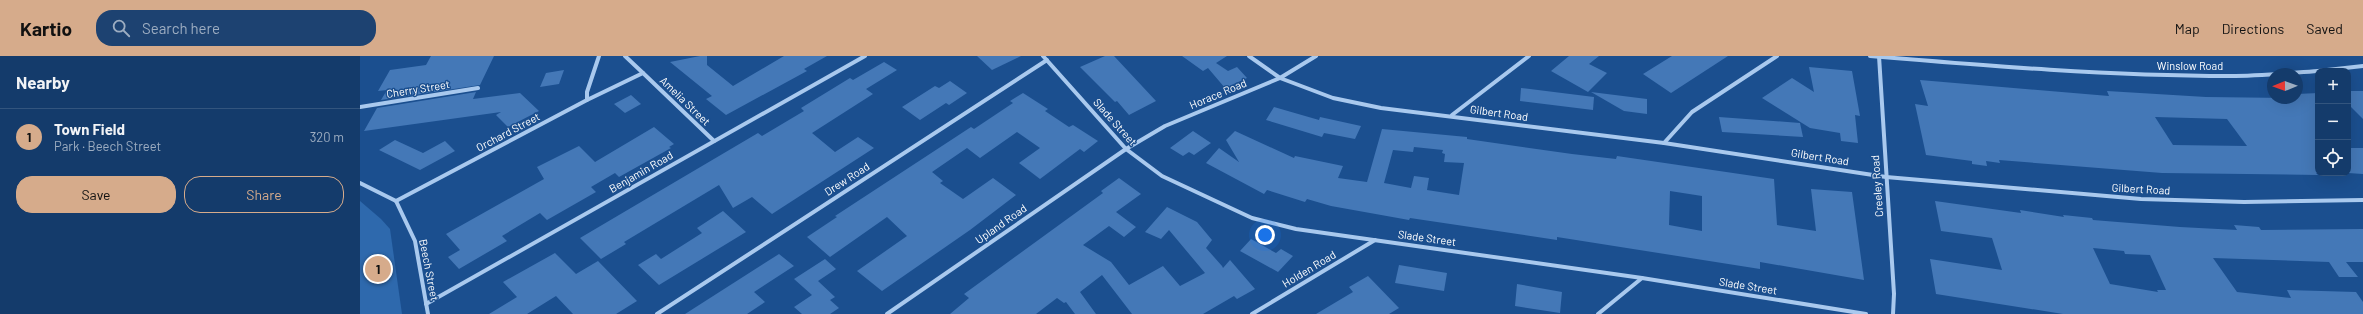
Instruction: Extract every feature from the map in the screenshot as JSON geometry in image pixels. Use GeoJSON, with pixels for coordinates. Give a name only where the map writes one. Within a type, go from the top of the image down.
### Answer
{"type":"FeatureCollection","features":[{"type":"Feature","properties":{"kind":"street"},"geometry":{"type":"LineString","coordinates":[[599,56],[587,92],[587,100],[643,73]]}},
{"type":"Feature","properties":{"kind":"street","name":"Amelia Street"},"geometry":{"type":"LineString","coordinates":[[625,56],[714,141]]}},
{"type":"Feature","properties":{"kind":"street","name":"Benjamin Road"},"geometry":{"type":"LineString","coordinates":[[426,304],[865,56]]}},
{"type":"Feature","properties":{"kind":"street","name":"Slade Street"},"geometry":{"type":"LineString","coordinates":[[1043,56],[1126,149],[1162,176],[1206,198],[1252,218],[1296,229],[1642,278],[1866,314]]}},
{"type":"Feature","properties":{"kind":"street","name":"Gilbert Road"},"geometry":{"type":"LineString","coordinates":[[1249,56],[1280,78],[1340,100],[1381,108],[1664,143],[1886,177],[2140,199],[2244,202],[2363,200]]}},
{"type":"Feature","properties":{"kind":"street","name":"Horace Road"},"geometry":{"type":"LineString","coordinates":[[1126,149],[1165,126],[1280,78],[1316,56]]}},
{"type":"Feature","properties":{"kind":"street"},"geometry":{"type":"LineString","coordinates":[[1452,116],[1529,56]]}},
{"type":"Feature","properties":{"kind":"street"},"geometry":{"type":"LineString","coordinates":[[1664,143],[1692,112],[1777,56]]}},
{"type":"Feature","properties":{"kind":"street","name":"Winslow Road"},"geometry":{"type":"LineString","coordinates":[[1870,56],[2039,70],[2154,75],[2232,76],[2315,71]]}},
{"type":"Feature","properties":{"kind":"street","name":"Creeley Road"},"geometry":{"type":"LineString","coordinates":[[1879,57],[1894,294],[1893,314]]}},
{"type":"Feature","properties":{"kind":"street","name":"Drew Road"},"geometry":{"type":"LineString","coordinates":[[657,314],[1047,60]]}},
{"type":"Feature","properties":{"kind":"street","name":"Winslow Road"},"geometry":{"type":"LineString","coordinates":[[2345,68],[2363,66]]}},
{"type":"Feature","properties":{"kind":"street","name":"Cherry Street"},"geometry":{"type":"LineString","coordinates":[[360,107],[478,88]]}},
{"type":"Feature","properties":{"kind":"street","name":"Orchard Street"},"geometry":{"type":"LineString","coordinates":[[396,201],[587,100]]}},
{"type":"Feature","properties":{"kind":"street","name":"Upland Road"},"geometry":{"type":"LineString","coordinates":[[887,314],[1126,149]]}},
{"type":"Feature","properties":{"kind":"street"},"geometry":{"type":"LineString","coordinates":[[360,183],[396,201]]}},
{"type":"Feature","properties":{"kind":"street","name":"Beech Street"},"geometry":{"type":"LineString","coordinates":[[396,201],[415,241],[428,314]]}},
{"type":"Feature","properties":{"kind":"street","name":"Holden Road"},"geometry":{"type":"LineString","coordinates":[[1252,314],[1375,240]]}},
{"type":"Feature","properties":{"kind":"street"},"geometry":{"type":"LineString","coordinates":[[1598,314],[1642,278]]}},
{"type":"Feature","properties":{"kind":"shaded area"},"geometry":{"type":"Polygon","coordinates":[[[360,201],[390,229],[402,314],[360,314],[360,201]]]}},
{"type":"Feature","properties":{"kind":"building"},"geometry":{"type":"Polygon","coordinates":[[[431,56],[494,56],[480,85],[381,100],[387,90],[378,91],[390,70],[426,65],[431,56]]]}},
{"type":"Feature","properties":{"kind":"building"},"geometry":{"type":"Polygon","coordinates":[[[707,56],[707,65],[733,86],[784,56],[827,56],[804,69],[807,71],[726,115],[706,99],[712,96],[670,62],[707,56]]]}},
{"type":"Feature","properties":{"kind":"building"},"geometry":{"type":"Polygon","coordinates":[[[977,56],[1021,56],[992,70],[977,56]]]}},
{"type":"Feature","properties":{"kind":"building"},"geometry":{"type":"Polygon","coordinates":[[[1105,56],[1114,56],[1156,101],[1129,115],[1117,101],[1115,102],[1080,67],[1105,56]]]}},
{"type":"Feature","properties":{"kind":"building"},"geometry":{"type":"Polygon","coordinates":[[[1182,56],[1227,56],[1216,63],[1228,71],[1237,67],[1247,78],[1225,88],[1208,68],[1203,71],[1182,56]]]}},
{"type":"Feature","properties":{"kind":"building"},"geometry":{"type":"Polygon","coordinates":[[[1569,56],[1599,56],[1589,64],[1607,73],[1588,92],[1551,71],[1569,56]]]}},
{"type":"Feature","properties":{"kind":"building"},"geometry":{"type":"Polygon","coordinates":[[[1672,56],[1728,56],[1671,93],[1643,74],[1672,56]]]}},
{"type":"Feature","properties":{"kind":"building"},"geometry":{"type":"Polygon","coordinates":[[[884,62],[897,70],[866,89],[873,94],[812,133],[835,152],[858,137],[874,148],[772,214],[752,197],[733,208],[719,185],[624,242],[626,244],[601,259],[580,238],[758,133],[762,136],[804,111],[801,108],[850,78],[853,80],[884,62]]]}},
{"type":"Feature","properties":{"kind":"building"},"geometry":{"type":"Polygon","coordinates":[[[1809,67],[1852,71],[1860,116],[1855,115],[1858,143],[1841,141],[1840,133],[1810,128],[1762,98],[1792,78],[1814,92],[1809,67]]]}},
{"type":"Feature","properties":{"kind":"building"},"geometry":{"type":"Polygon","coordinates":[[[564,70],[559,84],[540,87],[546,73],[564,70]]]}},
{"type":"Feature","properties":{"kind":"building"},"geometry":{"type":"Polygon","coordinates":[[[1920,80],[2109,96],[2107,91],[2206,97],[2267,98],[2267,104],[2303,104],[2303,94],[2315,93],[2315,175],[2162,173],[1999,160],[2000,163],[1986,161],[1987,166],[1972,164],[1972,161],[1926,155],[1915,104],[1928,106],[1920,80]],[[2155,117],[2173,145],[2247,146],[2227,119],[2155,117]]]}},
{"type":"Feature","properties":{"kind":"building"},"geometry":{"type":"Polygon","coordinates":[[[950,81],[967,93],[949,105],[946,103],[920,120],[902,107],[935,86],[939,88],[950,81]]]}},
{"type":"Feature","properties":{"kind":"building"},"geometry":{"type":"Polygon","coordinates":[[[1521,88],[1594,97],[1593,110],[1520,101],[1521,88]]]}},
{"type":"Feature","properties":{"kind":"building"},"geometry":{"type":"Polygon","coordinates":[[[2351,91],[2363,91],[2363,119],[2351,107],[2351,91]]]}},
{"type":"Feature","properties":{"kind":"building"},"geometry":{"type":"Polygon","coordinates":[[[476,92],[473,99],[520,93],[539,111],[508,127],[496,115],[501,112],[364,131],[377,108],[476,92]]]}},
{"type":"Feature","properties":{"kind":"building"},"geometry":{"type":"Polygon","coordinates":[[[1591,92],[1647,99],[1647,114],[1624,111],[1591,92]]]}},
{"type":"Feature","properties":{"kind":"building"},"geometry":{"type":"Polygon","coordinates":[[[1023,93],[1048,109],[1045,111],[1069,127],[1073,125],[1098,141],[1084,152],[1080,149],[1040,179],[1019,163],[1040,148],[1017,132],[980,158],[967,148],[932,172],[943,181],[940,183],[963,199],[993,178],[1016,195],[970,230],[882,291],[857,271],[907,236],[887,217],[830,257],[807,237],[837,217],[835,216],[971,127],[974,129],[1013,103],[1010,101],[1023,93]]]}},
{"type":"Feature","properties":{"kind":"building"},"geometry":{"type":"Polygon","coordinates":[[[631,95],[641,104],[625,113],[614,104],[631,95]]]}},
{"type":"Feature","properties":{"kind":"building"},"geometry":{"type":"Polygon","coordinates":[[[1274,107],[1319,120],[1320,117],[1361,126],[1355,139],[1324,133],[1322,137],[1266,120],[1274,107]]]}},
{"type":"Feature","properties":{"kind":"building"},"geometry":{"type":"Polygon","coordinates":[[[1719,117],[1800,123],[1803,137],[1722,132],[1719,117]]]}},
{"type":"Feature","properties":{"kind":"building"},"geometry":{"type":"Polygon","coordinates":[[[654,127],[674,144],[669,147],[671,148],[619,177],[615,173],[591,187],[596,192],[547,220],[540,213],[502,236],[507,241],[459,269],[448,257],[460,250],[446,234],[544,179],[537,167],[579,146],[595,162],[654,127]]]}},
{"type":"Feature","properties":{"kind":"building"},"geometry":{"type":"Polygon","coordinates":[[[1382,129],[1467,137],[1467,139],[1572,154],[1616,159],[1617,156],[1774,179],[1777,225],[1816,231],[1811,189],[1852,192],[1864,280],[1760,262],[1760,269],[1557,237],[1557,240],[1410,218],[1409,220],[1331,206],[1307,199],[1305,202],[1267,190],[1264,194],[1206,163],[1219,148],[1239,162],[1226,140],[1235,131],[1294,158],[1295,156],[1343,166],[1338,178],[1367,182],[1382,129]],[[1414,147],[1413,152],[1393,150],[1384,183],[1411,188],[1414,176],[1429,178],[1427,190],[1459,195],[1464,163],[1444,162],[1445,154],[1442,153],[1443,150],[1414,147]],[[1670,191],[1669,225],[1702,231],[1702,196],[1670,191]]]}},
{"type":"Feature","properties":{"kind":"building"},"geometry":{"type":"Polygon","coordinates":[[[1193,131],[1211,143],[1194,155],[1189,152],[1183,156],[1170,148],[1193,131]]]}},
{"type":"Feature","properties":{"kind":"building"},"geometry":{"type":"Polygon","coordinates":[[[395,140],[423,153],[445,141],[455,151],[420,170],[379,150],[395,140]]]}},
{"type":"Feature","properties":{"kind":"building"},"geometry":{"type":"Polygon","coordinates":[[[2351,148],[2363,148],[2363,174],[2351,173],[2351,148]]]}},
{"type":"Feature","properties":{"kind":"building"},"geometry":{"type":"Polygon","coordinates":[[[1119,178],[1141,194],[1116,212],[1136,227],[1124,237],[1109,226],[1083,245],[1111,262],[1129,285],[1163,266],[1180,286],[1205,273],[1169,230],[1161,239],[1145,232],[1167,207],[1197,222],[1212,240],[1206,248],[1223,268],[1230,260],[1255,289],[1237,299],[1234,296],[1203,314],[1132,314],[1102,275],[1080,292],[1096,314],[1075,314],[1066,302],[1064,303],[1057,298],[1036,314],[950,314],[969,298],[964,294],[1103,193],[1101,191],[1119,178]]]}},
{"type":"Feature","properties":{"kind":"building"},"geometry":{"type":"Polygon","coordinates":[[[1935,201],[2021,213],[2020,210],[2064,217],[2063,215],[2092,218],[2093,220],[2180,227],[2237,230],[2234,225],[2259,227],[2261,230],[2363,229],[2363,262],[2346,262],[2358,277],[2339,277],[2329,262],[2213,258],[2237,292],[2291,298],[2287,290],[2356,292],[2363,302],[2363,314],[2063,314],[1936,294],[1930,259],[2002,270],[1992,238],[1941,231],[1935,201]],[[2093,248],[2110,284],[2158,292],[2157,290],[2166,290],[2150,255],[2125,254],[2124,251],[2093,248]]]}},
{"type":"Feature","properties":{"kind":"building"},"geometry":{"type":"Polygon","coordinates":[[[723,211],[746,232],[659,285],[638,265],[656,254],[661,259],[702,233],[697,228],[723,211]]]}},
{"type":"Feature","properties":{"kind":"building"},"geometry":{"type":"Polygon","coordinates":[[[1251,239],[1276,253],[1281,249],[1293,256],[1278,272],[1240,251],[1251,239]]]}},
{"type":"Feature","properties":{"kind":"building"},"geometry":{"type":"Polygon","coordinates":[[[555,253],[576,274],[598,261],[637,301],[616,314],[573,314],[556,296],[527,314],[489,314],[517,297],[503,282],[555,253]]]}},
{"type":"Feature","properties":{"kind":"building"},"geometry":{"type":"Polygon","coordinates":[[[779,254],[794,266],[754,292],[765,302],[747,314],[685,314],[779,254]]]}},
{"type":"Feature","properties":{"kind":"building"},"geometry":{"type":"Polygon","coordinates":[[[825,259],[836,269],[818,281],[835,297],[830,300],[839,308],[830,314],[802,314],[794,307],[812,295],[794,279],[825,259]]]}},
{"type":"Feature","properties":{"kind":"building"},"geometry":{"type":"Polygon","coordinates":[[[1399,265],[1447,273],[1444,291],[1395,283],[1399,265]]]}},
{"type":"Feature","properties":{"kind":"building"},"geometry":{"type":"Polygon","coordinates":[[[1368,276],[1399,308],[1389,314],[1316,314],[1353,292],[1349,287],[1368,276]]]}},
{"type":"Feature","properties":{"kind":"building"},"geometry":{"type":"Polygon","coordinates":[[[1517,284],[1562,292],[1560,313],[1515,306],[1517,284]]]}},
{"type":"Feature","properties":{"kind":"place","name":"Town Field"},"geometry":{"type":"Point","coordinates":[378,269]}}]}
